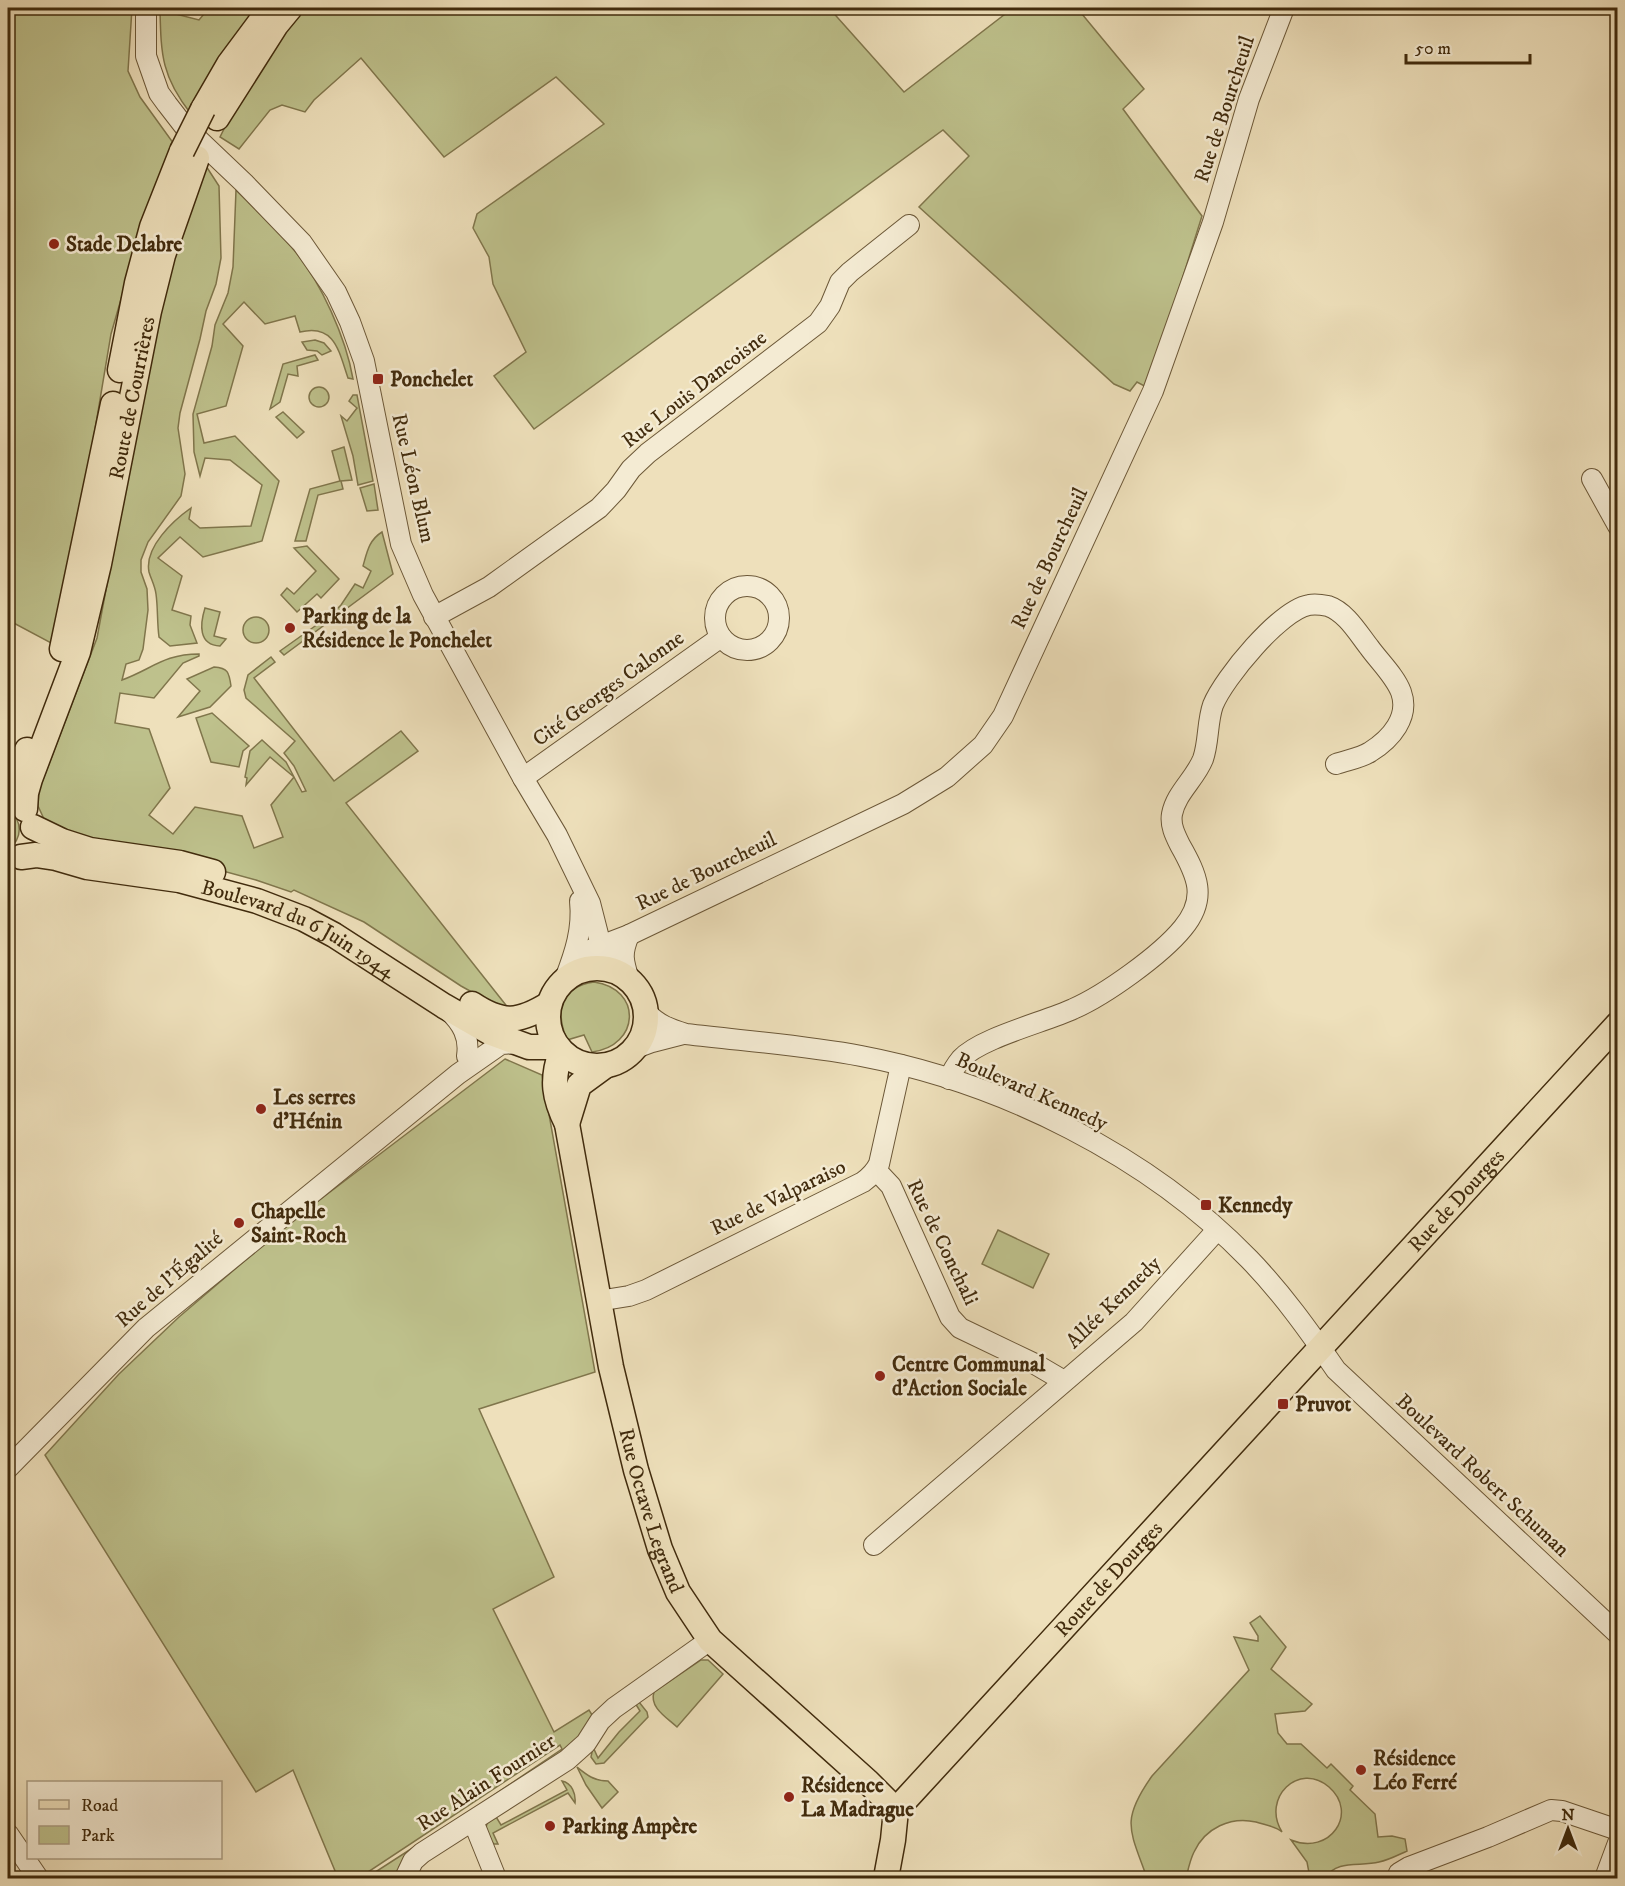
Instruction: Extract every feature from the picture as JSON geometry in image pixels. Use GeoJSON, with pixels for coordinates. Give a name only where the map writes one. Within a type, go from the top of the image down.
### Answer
{"type":"FeatureCollection","features":[{"type":"Feature","properties":{"kind":"main road","name":"Route de Courrières"},"geometry":{"type":"LineString","coordinates":[[8,784],[29,745],[62,649],[90,523],[137,283],[152,227],[210,114],[236,54],[272,8]]}},
{"type":"Feature","properties":{"kind":"main road","name":"Route de Courrières"},"geometry":{"type":"LineString","coordinates":[[210,114],[290,8]]}},
{"type":"Feature","properties":{"kind":"main road","name":"Route de Courrières"},"geometry":{"type":"LineString","coordinates":[[14,860],[31,842],[22,811],[26,793],[78,652],[99,564],[149,311],[189,155]]}},
{"type":"Feature","properties":{"kind":"main road","name":"Boulevard du 6 Juin 1944"},"geometry":{"type":"LineString","coordinates":[[22,811],[62,841],[90,850],[180,863],[249,882],[298,900],[335,918],[486,1014],[519,1043],[529,1047],[559,1050]]}},
{"type":"Feature","properties":{"kind":"main road","name":"Boulevard du 6 Juin 1944"},"geometry":{"type":"LineString","coordinates":[[14,860],[36,855],[56,858],[87,867],[179,880],[257,901],[304,919],[334,935],[444,1006],[500,1026]]}},
{"type":"Feature","properties":{"kind":"main road"},"geometry":{"type":"LineString","coordinates":[[590,968],[604,968],[622,976],[639,991],[646,1012],[645,1028],[636,1048],[618,1062],[605,1066],[581,1065],[559,1050],[549,1031],[547,1020],[549,1004],[556,989],[574,973],[590,968]]}},
{"type":"Feature","properties":{"kind":"main road"},"geometry":{"type":"LineString","coordinates":[[500,1026],[549,1004]]}},
{"type":"Feature","properties":{"kind":"main road","name":"Rue de Dourges"},"geometry":{"type":"LineString","coordinates":[[1320,1346],[1617,1024]]}},
{"type":"Feature","properties":{"kind":"main road","name":"Rue Octave Legrand"},"geometry":{"type":"LineString","coordinates":[[559,1050],[555,1084],[559,1108],[567,1124],[611,1367],[636,1470],[660,1549],[678,1592],[710,1640],[896,1810]]}},
{"type":"Feature","properties":{"kind":"main road","name":"Rue Octave Legrand"},"geometry":{"type":"LineString","coordinates":[[567,1124],[579,1085],[605,1066]]}},
{"type":"Feature","properties":{"kind":"main road","name":"Route de Dourges"},"geometry":{"type":"LineString","coordinates":[[896,1810],[1320,1346]]}},
{"type":"Feature","properties":{"kind":"main road"},"geometry":{"type":"LineString","coordinates":[[886,1878],[896,1810]]}},
{"type":"Feature","properties":{"kind":"street","name":"Rue Léon Blum"},"geometry":{"type":"LineString","coordinates":[[146,8],[146,56],[159,93],[183,126],[244,183],[302,243],[336,292],[364,360],[401,544],[434,617],[557,835],[590,903],[601,945],[622,976]]}},
{"type":"Feature","properties":{"kind":"street","name":"Rue de Bourcheuil"},"geometry":{"type":"LineString","coordinates":[[574,956],[629,935],[903,804],[946,777],[983,745],[1003,716],[1153,391],[1213,222],[1249,99],[1284,8]]}},
{"type":"Feature","properties":{"kind":"street","name":"Rue Louis Dancoisne"},"geometry":{"type":"LineString","coordinates":[[434,617],[489,587],[599,508],[616,490],[630,469],[648,453],[818,323],[831,306],[840,282],[909,225]]}},
{"type":"Feature","properties":{"kind":"street"},"geometry":{"type":"LineString","coordinates":[[1592,479],[1617,526]]}},
{"type":"Feature","properties":{"kind":"street"},"geometry":{"type":"LineString","coordinates":[[949,1079],[962,1058],[975,1049],[1073,1009],[1094,998],[1144,964],[1182,929],[1197,905],[1197,881],[1195,872],[1175,836],[1172,815],[1178,798],[1204,756],[1209,716],[1214,702],[1231,676],[1260,641],[1283,619],[1309,605],[1327,606],[1346,617],[1395,681],[1401,693],[1403,711],[1401,721],[1388,738],[1369,753],[1336,764]]}},
{"type":"Feature","properties":{"kind":"street","name":"Cité Georges Calonne"},"geometry":{"type":"LineString","coordinates":[[523,778],[721,637]]}},
{"type":"Feature","properties":{"kind":"street","name":"Rue Léon Blum"},"geometry":{"type":"LineString","coordinates":[[565,979],[574,956],[580,930],[581,883]]}},
{"type":"Feature","properties":{"kind":"street","name":"Rue de Bourcheuil"},"geometry":{"type":"LineString","coordinates":[[622,976],[623,949],[629,935]]}},
{"type":"Feature","properties":{"kind":"street"},"geometry":{"type":"LineString","coordinates":[[444,1006],[466,1034],[468,1044],[462,1065]]}},
{"type":"Feature","properties":{"kind":"street","name":"Boulevard Kennedy"},"geometry":{"type":"LineString","coordinates":[[646,1012],[663,1027],[686,1034],[827,1051],[902,1065],[949,1079],[1051,1120],[1101,1146],[1159,1182],[1218,1230],[1250,1259],[1302,1319],[1320,1346]]}},
{"type":"Feature","properties":{"kind":"street","name":"Rue de l'Égalité"},"geometry":{"type":"LineString","coordinates":[[8,1468],[146,1328],[462,1065],[500,1026]]}},
{"type":"Feature","properties":{"kind":"street","name":"Boulevard Kennedy"},"geometry":{"type":"LineString","coordinates":[[636,1048],[686,1034]]}},
{"type":"Feature","properties":{"kind":"street","name":"Rue de l'Égalité"},"geometry":{"type":"LineString","coordinates":[[462,1065],[501,1044],[519,1043]]}},
{"type":"Feature","properties":{"kind":"street","name":"Rue de Valparaiso"},"geometry":{"type":"LineString","coordinates":[[598,1301],[629,1296],[646,1290],[863,1182],[876,1170],[902,1065]]}},
{"type":"Feature","properties":{"kind":"street","name":"Rue de Conchali"},"geometry":{"type":"LineString","coordinates":[[876,1170],[891,1186],[950,1317],[960,1328],[1035,1364],[1064,1381]]}},
{"type":"Feature","properties":{"kind":"street","name":"Allée Kennedy"},"geometry":{"type":"LineString","coordinates":[[874,1545],[1134,1322],[1218,1230]]}},
{"type":"Feature","properties":{"kind":"street","name":"Boulevard Robert Schuman"},"geometry":{"type":"LineString","coordinates":[[1320,1346],[1336,1370],[1617,1634]]}},
{"type":"Feature","properties":{"kind":"street","name":"Rue Alain Fournier"},"geometry":{"type":"LineString","coordinates":[[405,1878],[413,1861],[422,1853],[567,1760],[586,1743],[600,1720],[614,1708],[710,1640]]}},
{"type":"Feature","properties":{"kind":"street"},"geometry":{"type":"LineString","coordinates":[[1397,1878],[1399,1873],[1409,1868],[1551,1810],[1562,1811],[1617,1830]]}},
{"type":"Feature","properties":{"kind":"street"},"geometry":{"type":"LineString","coordinates":[[473,1821],[496,1878]]}},
{"type":"Feature","properties":{"kind":"street"},"geometry":{"type":"LineString","coordinates":[[8,1834],[38,1878]]}},
{"type":"Feature","properties":{"kind":"street"},"geometry":{"type":"LineString","coordinates":[[1605,1878],[1617,1843]]}},
{"type":"Feature","properties":{"kind":"green space","name":"Stade Delabre"},"geometry":{"type":"Polygon","coordinates":[[[8,8],[132,8],[128,71],[140,97],[174,144],[140,233],[111,334],[82,507],[51,643],[8,620],[8,8]]]}},
{"type":"Feature","properties":{"kind":"green space"},"geometry":{"type":"Polygon","coordinates":[[[209,8],[257,8],[191,114],[174,89],[165,65],[160,10],[199,20],[209,8]]]}},
{"type":"Feature","properties":{"kind":"green space"},"geometry":{"type":"Polygon","coordinates":[[[302,8],[829,8],[904,92],[1013,8],[1077,8],[1144,89],[1123,109],[1202,216],[1148,388],[1137,382],[1130,391],[1114,384],[919,207],[969,156],[943,130],[534,429],[494,376],[526,352],[493,284],[489,257],[473,228],[477,214],[604,124],[556,77],[444,157],[361,58],[314,100],[305,112],[282,105],[270,110],[239,149],[220,137],[257,70],[302,8]]]}},
{"type":"Feature","properties":{"kind":"green space"},"geometry":{"type":"Polygon","coordinates":[[[206,166],[219,186],[221,258],[216,284],[206,311],[180,413],[178,428],[185,474],[181,496],[148,542],[141,560],[141,572],[147,589],[148,610],[143,649],[139,660],[126,664],[122,680],[167,659],[187,655],[199,654],[199,656],[183,663],[154,698],[120,693],[115,723],[149,729],[170,788],[149,815],[173,834],[195,807],[242,816],[254,848],[283,837],[271,805],[294,777],[302,792],[306,791],[294,766],[284,753],[295,741],[246,698],[244,690],[248,675],[271,657],[275,662],[254,678],[334,781],[401,731],[418,751],[346,803],[509,1009],[506,1011],[461,986],[364,922],[294,890],[291,892],[179,859],[83,843],[44,819],[38,806],[39,790],[97,638],[163,284],[206,166]]]}},
{"type":"Feature","properties":{"kind":"green space"},"geometry":{"type":"Polygon","coordinates":[[[236,190],[287,242],[314,278],[345,346],[353,379],[348,378],[334,342],[321,332],[312,330],[300,332],[295,316],[265,324],[244,302],[223,324],[243,346],[226,406],[197,414],[204,443],[235,436],[279,481],[262,541],[203,557],[180,537],[158,558],[182,576],[172,610],[191,616],[190,625],[197,643],[170,646],[159,637],[156,594],[149,572],[151,553],[156,544],[169,527],[191,508],[189,519],[200,528],[251,526],[262,485],[230,460],[205,458],[200,476],[194,452],[193,414],[212,346],[215,325],[228,293],[233,267],[236,190]]]}},
{"type":"Feature","properties":{"kind":"green space"},"geometry":{"type":"Polygon","coordinates":[[[315,340],[324,343],[331,351],[322,355],[317,351],[307,350],[302,342],[315,340]]]}},
{"type":"Feature","properties":{"kind":"green space"},"geometry":{"type":"Polygon","coordinates":[[[315,355],[318,360],[297,366],[298,376],[288,374],[280,402],[270,409],[283,364],[315,355]]]}},
{"type":"Feature","properties":{"kind":"green space"},"geometry":{"type":"Polygon","coordinates":[[[319,387],[326,390],[329,397],[326,404],[319,407],[312,404],[309,397],[312,390],[319,387]]]}},
{"type":"Feature","properties":{"kind":"green space"},"geometry":{"type":"Polygon","coordinates":[[[353,395],[357,395],[373,481],[358,485],[353,456],[341,416],[347,421],[357,408],[349,401],[353,395]]]}},
{"type":"Feature","properties":{"kind":"green space"},"geometry":{"type":"Polygon","coordinates":[[[283,412],[304,432],[297,438],[276,417],[283,412]]]}},
{"type":"Feature","properties":{"kind":"green space"},"geometry":{"type":"Polygon","coordinates":[[[344,447],[352,480],[341,481],[343,489],[318,495],[306,541],[295,541],[310,489],[340,481],[332,451],[344,447]]]}},
{"type":"Feature","properties":{"kind":"green space"},"geometry":{"type":"Polygon","coordinates":[[[374,484],[378,510],[367,511],[360,488],[374,484]]]}},
{"type":"Feature","properties":{"kind":"green space"},"geometry":{"type":"Polygon","coordinates":[[[382,532],[393,574],[284,655],[280,651],[332,614],[355,584],[363,588],[371,571],[363,566],[367,551],[374,539],[382,532]]]}},
{"type":"Feature","properties":{"kind":"green space"},"geometry":{"type":"Polygon","coordinates":[[[307,546],[339,579],[321,598],[317,594],[297,612],[281,595],[287,588],[294,594],[316,571],[294,548],[307,546]]]}},
{"type":"Feature","properties":{"kind":"green space"},"geometry":{"type":"Polygon","coordinates":[[[205,608],[220,612],[214,636],[226,639],[220,646],[208,642],[202,633],[205,608]]]}},
{"type":"Feature","properties":{"kind":"green space"},"geometry":{"type":"Polygon","coordinates":[[[256,617],[265,621],[269,630],[265,639],[256,643],[247,639],[243,630],[247,621],[256,617]]]}},
{"type":"Feature","properties":{"kind":"green space"},"geometry":{"type":"Polygon","coordinates":[[[214,667],[222,668],[227,672],[231,686],[210,707],[178,717],[200,691],[187,679],[214,667]]]}},
{"type":"Feature","properties":{"kind":"green space"},"geometry":{"type":"Polygon","coordinates":[[[212,713],[249,746],[243,751],[239,767],[211,762],[196,718],[212,713]]]}},
{"type":"Feature","properties":{"kind":"green space"},"geometry":{"type":"Polygon","coordinates":[[[262,740],[286,762],[294,777],[270,757],[246,785],[247,778],[245,777],[250,751],[262,740]]]}},
{"type":"Feature","properties":{"kind":"green space"},"geometry":{"type":"Polygon","coordinates":[[[8,810],[19,824],[19,835],[8,849],[8,810]]]}},
{"type":"Feature","properties":{"kind":"green space"},"geometry":{"type":"Polygon","coordinates":[[[594,982],[610,987],[621,995],[628,1006],[629,1017],[627,1029],[619,1040],[608,1048],[592,1052],[584,1035],[567,1040],[561,1010],[567,995],[574,989],[594,982]]]}},
{"type":"Feature","properties":{"kind":"green space"},"geometry":{"type":"Polygon","coordinates":[[[505,1059],[542,1075],[595,1372],[479,1409],[554,1577],[493,1609],[554,1732],[589,1710],[594,1718],[576,1743],[472,1810],[562,1749],[560,1745],[359,1878],[338,1878],[293,1770],[256,1792],[45,1455],[119,1374],[179,1317],[284,1227],[505,1059]]]}},
{"type":"Feature","properties":{"kind":"green space"},"geometry":{"type":"Polygon","coordinates":[[[998,1230],[1049,1254],[1033,1288],[982,1264],[998,1230]]]}},
{"type":"Feature","properties":{"kind":"green space"},"geometry":{"type":"Polygon","coordinates":[[[1260,1616],[1286,1647],[1271,1669],[1312,1704],[1305,1711],[1275,1714],[1278,1733],[1287,1744],[1301,1744],[1327,1768],[1331,1764],[1353,1786],[1350,1790],[1375,1814],[1378,1837],[1392,1836],[1405,1839],[1407,1851],[1379,1862],[1342,1866],[1330,1872],[1325,1878],[1310,1878],[1307,1862],[1291,1840],[1305,1843],[1318,1842],[1328,1837],[1336,1829],[1341,1808],[1338,1797],[1329,1787],[1318,1780],[1306,1778],[1286,1787],[1280,1796],[1276,1807],[1277,1819],[1282,1832],[1256,1822],[1228,1823],[1205,1836],[1191,1858],[1186,1878],[1147,1878],[1131,1826],[1135,1804],[1152,1776],[1249,1670],[1234,1637],[1258,1641],[1258,1636],[1250,1623],[1260,1616]]]}},
{"type":"Feature","properties":{"kind":"green space"},"geometry":{"type":"Polygon","coordinates":[[[701,1660],[708,1660],[723,1674],[677,1727],[656,1707],[654,1692],[701,1660]]]}},
{"type":"Feature","properties":{"kind":"green space"},"geometry":{"type":"Polygon","coordinates":[[[639,1702],[648,1717],[604,1763],[596,1764],[591,1757],[593,1747],[598,1758],[640,1711],[635,1703],[639,1702]]]}},
{"type":"Feature","properties":{"kind":"green space"},"geometry":{"type":"Polygon","coordinates":[[[577,1767],[595,1779],[608,1781],[618,1792],[602,1808],[586,1785],[577,1767]]]}},
{"type":"Feature","properties":{"kind":"green space"},"geometry":{"type":"Polygon","coordinates":[[[562,1781],[573,1789],[575,1803],[568,1793],[493,1833],[498,1844],[490,1840],[486,1829],[491,1818],[495,1815],[501,1825],[567,1790],[562,1781]]]}},
{"type":"Feature","properties":{"kind":"green space"},"geometry":{"type":"Polygon","coordinates":[[[459,1818],[407,1856],[399,1867],[398,1878],[366,1878],[459,1818]]]}},
{"type":"Feature","properties":{"kind":"place","name":"Stade Delabre"},"geometry":{"type":"Point","coordinates":[54,244]}},
{"type":"Feature","properties":{"kind":"place","name":"Ponchelet"},"geometry":{"type":"Point","coordinates":[378,379]}},
{"type":"Feature","properties":{"kind":"place","name":"Parking de la Résidence le Ponchelet"},"geometry":{"type":"Point","coordinates":[290,628]}},
{"type":"Feature","properties":{"kind":"place","name":"Les serres d'Hénin"},"geometry":{"type":"Point","coordinates":[261,1109]}},
{"type":"Feature","properties":{"kind":"place","name":"Kennedy"},"geometry":{"type":"Point","coordinates":[1206,1205]}},
{"type":"Feature","properties":{"kind":"place","name":"Chapelle Saint-Roch"},"geometry":{"type":"Point","coordinates":[239,1223]}},
{"type":"Feature","properties":{"kind":"place","name":"Centre Communal d'Action Sociale"},"geometry":{"type":"Point","coordinates":[880,1376]}},
{"type":"Feature","properties":{"kind":"place","name":"Pruvot"},"geometry":{"type":"Point","coordinates":[1283,1404]}},
{"type":"Feature","properties":{"kind":"place","name":"Résidence Léo Ferré"},"geometry":{"type":"Point","coordinates":[1361,1770]}},
{"type":"Feature","properties":{"kind":"place","name":"Résidence La Madrague"},"geometry":{"type":"Point","coordinates":[789,1797]}},
{"type":"Feature","properties":{"kind":"place","name":"Parking Ampère"},"geometry":{"type":"Point","coordinates":[550,1826]}}]}
